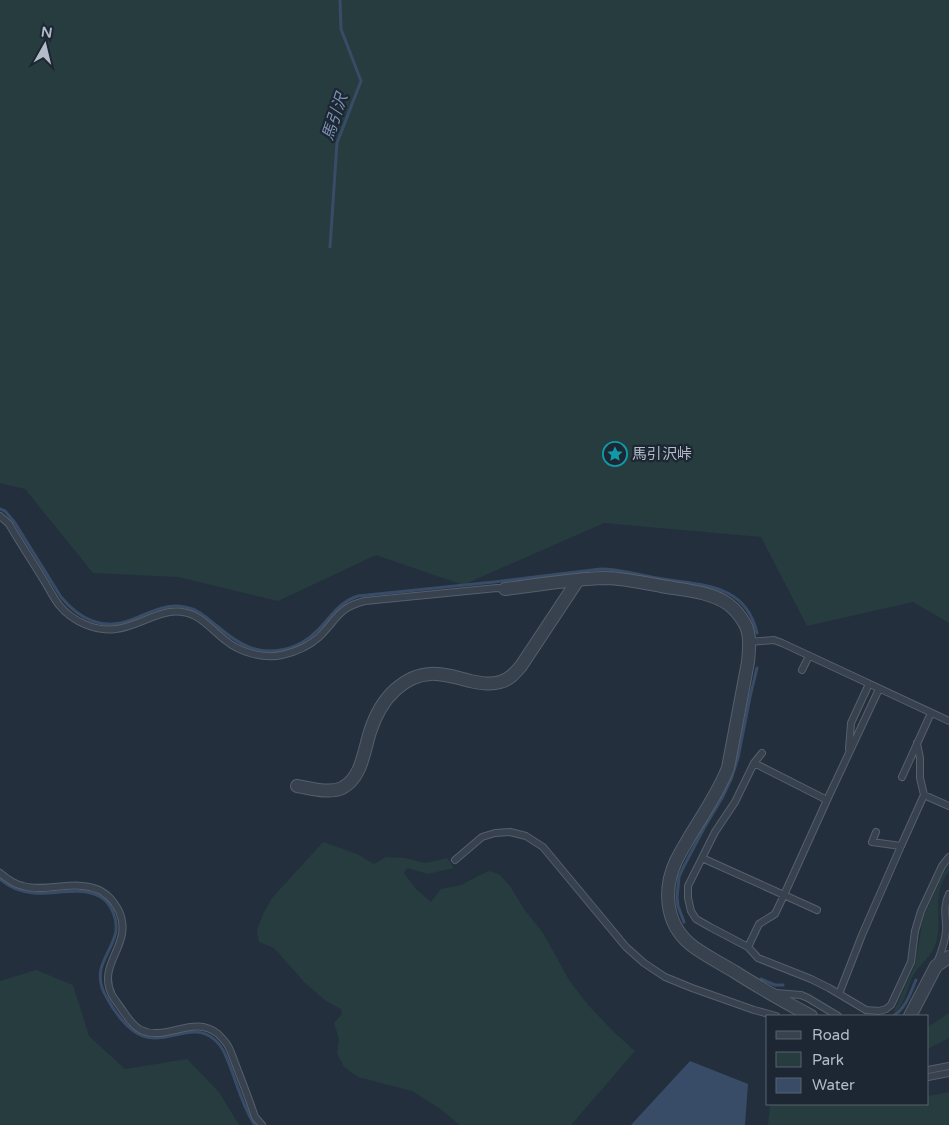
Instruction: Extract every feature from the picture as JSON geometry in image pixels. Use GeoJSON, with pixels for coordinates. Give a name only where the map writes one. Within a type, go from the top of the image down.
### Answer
{"type":"FeatureCollection","features":[{"type":"Feature","properties":{"kind":"street"},"geometry":{"type":"LineString","coordinates":[[505,589],[578,580],[606,578],[630,580],[716,597],[737,612],[746,626],[749,642],[748,662],[728,768],[719,789],[676,861],[668,886],[670,913],[681,934],[690,944],[802,1014]]}},
{"type":"Feature","properties":{"kind":"street"},"geometry":{"type":"LineString","coordinates":[[297,786],[329,790],[341,788],[352,780],[360,767],[370,730],[378,712],[395,690],[406,682],[429,673],[490,684],[501,682],[512,676],[521,666],[578,580]]}},
{"type":"Feature","properties":{"kind":"street"},"geometry":{"type":"LineString","coordinates":[[911,1015],[936,966],[949,957]]}},
{"type":"Feature","properties":{"kind":"lane"},"geometry":{"type":"LineString","coordinates":[[0,516],[9,524],[59,605],[76,619],[92,627],[114,630],[128,627],[163,612],[185,613],[196,616],[227,642],[240,650],[253,654],[280,656],[297,651],[318,638],[345,608],[355,603],[497,588],[505,589]]}},
{"type":"Feature","properties":{"kind":"lane"},"geometry":{"type":"LineString","coordinates":[[749,642],[774,640],[782,643],[949,721]]}},
{"type":"Feature","properties":{"kind":"lane"},"geometry":{"type":"LineString","coordinates":[[802,670],[809,656]]}},
{"type":"Feature","properties":{"kind":"lane"},"geometry":{"type":"LineString","coordinates":[[849,753],[851,723],[869,684]]}},
{"type":"Feature","properties":{"kind":"lane"},"geometry":{"type":"LineString","coordinates":[[748,947],[759,924],[775,914],[878,689]]}},
{"type":"Feature","properties":{"kind":"lane"},"geometry":{"type":"LineString","coordinates":[[902,777],[930,713]]}},
{"type":"Feature","properties":{"kind":"lane"},"geometry":{"type":"LineString","coordinates":[[839,994],[862,935],[924,795],[920,778],[920,758],[917,743]]}},
{"type":"Feature","properties":{"kind":"lane"},"geometry":{"type":"LineString","coordinates":[[762,753],[754,764],[735,802],[715,832],[688,886],[691,911],[696,919],[748,947],[758,958],[811,979],[866,1010],[879,1011],[886,1009],[891,1005],[912,962],[921,911],[942,866],[949,856]]}},
{"type":"Feature","properties":{"kind":"lane"},"geometry":{"type":"LineString","coordinates":[[754,764],[827,800]]}},
{"type":"Feature","properties":{"kind":"lane"},"geometry":{"type":"LineString","coordinates":[[924,795],[949,806]]}},
{"type":"Feature","properties":{"kind":"lane"},"geometry":{"type":"LineString","coordinates":[[454,860],[482,837],[495,833],[510,832],[526,836],[543,847],[626,947],[644,963],[665,977],[692,988],[772,1015]]}},
{"type":"Feature","properties":{"kind":"lane"},"geometry":{"type":"LineString","coordinates":[[876,832],[872,842],[902,846]]}},
{"type":"Feature","properties":{"kind":"lane"},"geometry":{"type":"LineString","coordinates":[[702,858],[817,910]]}},
{"type":"Feature","properties":{"kind":"lane"},"geometry":{"type":"LineString","coordinates":[[0,873],[11,882],[24,886],[37,888],[82,886],[98,890],[110,898],[122,918],[123,930],[122,939],[108,972],[107,980],[113,997],[129,1020],[139,1029],[158,1033],[193,1026],[204,1027],[218,1034],[228,1046],[255,1117],[262,1125]]}},
{"type":"Feature","properties":{"kind":"lane"},"geometry":{"type":"LineString","coordinates":[[936,966],[944,945],[946,929],[944,913],[949,894]]}},
{"type":"Feature","properties":{"kind":"lane"},"geometry":{"type":"LineString","coordinates":[[945,922],[949,913]]}},
{"type":"Feature","properties":{"kind":"lane"},"geometry":{"type":"LineString","coordinates":[[770,993],[801,995],[836,1015]]}},
{"type":"Feature","properties":{"kind":"lane"},"geometry":{"type":"LineString","coordinates":[[929,1070],[949,1066]]}},
{"type":"Feature","properties":{"kind":"lane"},"geometry":{"type":"LineString","coordinates":[[929,1077],[949,1073]]}},
{"type":"Feature","properties":{"kind":"green space"},"geometry":{"type":"Polygon","coordinates":[[[0,0],[949,0],[949,623],[913,602],[807,626],[761,537],[604,523],[463,585],[376,555],[278,601],[178,577],[93,573],[25,489],[0,483],[0,0]]]}},
{"type":"Feature","properties":{"kind":"green space"},"geometry":{"type":"Polygon","coordinates":[[[323,842],[357,854],[374,864],[386,857],[405,858],[426,863],[447,858],[454,868],[428,874],[407,868],[404,873],[416,889],[431,902],[441,889],[461,885],[489,871],[499,874],[510,886],[524,909],[543,933],[569,980],[588,1005],[635,1051],[571,1125],[460,1125],[439,1108],[412,1091],[358,1077],[344,1067],[337,1053],[339,1039],[334,1023],[342,1014],[341,1009],[326,1001],[304,982],[274,948],[259,942],[257,930],[272,898],[323,842]]]}},
{"type":"Feature","properties":{"kind":"green space"},"geometry":{"type":"Polygon","coordinates":[[[949,865],[949,872],[940,888],[936,943],[914,974],[902,1004],[896,1012],[894,1011],[915,965],[925,914],[949,865]]]}},
{"type":"Feature","properties":{"kind":"green space"},"geometry":{"type":"Polygon","coordinates":[[[36,970],[73,985],[89,1036],[125,1069],[187,1059],[219,1092],[239,1125],[0,1125],[0,981],[36,970]]]}},
{"type":"Feature","properties":{"kind":"green space"},"geometry":{"type":"Polygon","coordinates":[[[949,1013],[949,1038],[929,1048],[929,1026],[949,1013]]]}},
{"type":"Feature","properties":{"kind":"green space"},"geometry":{"type":"Polygon","coordinates":[[[949,1092],[949,1125],[768,1125],[770,1105],[929,1105],[929,1096],[949,1092]]]}},
{"type":"Feature","properties":{"kind":"water"},"geometry":{"type":"Polygon","coordinates":[[[690,1061],[748,1084],[745,1125],[631,1125],[690,1061]]]}},
{"type":"Feature","properties":{"kind":"waterway","name":"馬引沢"},"geometry":{"type":"LineString","coordinates":[[330,247],[337,143],[361,81],[341,29],[340,0]]}},
{"type":"Feature","properties":{"kind":"waterway"},"geometry":{"type":"LineString","coordinates":[[0,509],[5,511],[15,523],[61,597],[84,617],[92,621],[111,624],[121,623],[171,606],[185,607],[202,614],[240,643],[257,650],[276,651],[299,644],[315,633],[340,606],[358,596],[601,569],[622,571],[718,589],[731,595],[742,604],[751,616],[757,633]]}},
{"type":"Feature","properties":{"kind":"waterway"},"geometry":{"type":"LineString","coordinates":[[684,922],[678,906],[679,877],[731,779],[738,758],[757,668]]}},
{"type":"Feature","properties":{"kind":"waterway"},"geometry":{"type":"LineString","coordinates":[[0,879],[12,887],[25,892],[80,891],[89,892],[105,900],[113,912],[116,928],[113,941],[101,969],[100,977],[104,992],[113,1009],[132,1030],[143,1036],[161,1038],[198,1032],[207,1034],[215,1040],[226,1055],[244,1104],[255,1125]]}},
{"type":"Feature","properties":{"kind":"waterway"},"geometry":{"type":"LineString","coordinates":[[761,979],[775,985],[783,985]]}},
{"type":"Feature","properties":{"kind":"waterway"},"geometry":{"type":"LineString","coordinates":[[894,1015],[904,1005],[916,980]]}},
{"type":"Feature","properties":{"kind":"place","name":"馬引沢峠"},"geometry":{"type":"Point","coordinates":[615,454]}}]}
